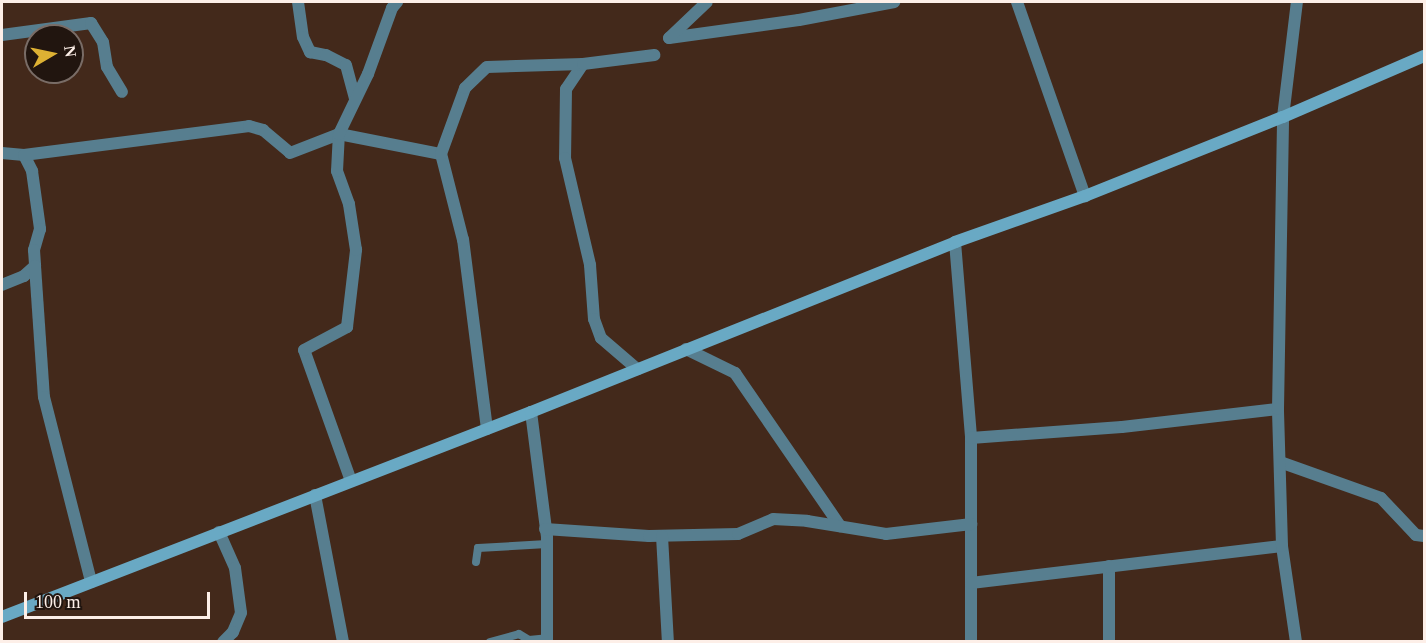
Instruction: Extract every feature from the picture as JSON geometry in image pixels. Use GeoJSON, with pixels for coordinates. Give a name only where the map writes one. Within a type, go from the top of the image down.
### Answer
{"type":"FeatureCollection","features":[{"type":"Feature","properties":{"kind":"main road"},"geometry":{"type":"LineString","coordinates":[[2,617],[531,412],[955,242],[1085,196],[1283,117],[1425,56]]}},
{"type":"Feature","properties":{"kind":"street"},"geometry":{"type":"LineString","coordinates":[[298,2],[303,37],[310,52],[326,54],[346,65],[355,99]]}},
{"type":"Feature","properties":{"kind":"street"},"geometry":{"type":"LineString","coordinates":[[351,481],[304,350],[347,327],[356,250],[349,204],[337,171],[339,134],[392,8],[397,2]]}},
{"type":"Feature","properties":{"kind":"street"},"geometry":{"type":"LineString","coordinates":[[707,2],[669,38],[799,20],[894,2]]}},
{"type":"Feature","properties":{"kind":"street"},"geometry":{"type":"LineString","coordinates":[[1017,2],[1085,196]]}},
{"type":"Feature","properties":{"kind":"street"},"geometry":{"type":"LineString","coordinates":[[1296,642],[1282,546],[1278,409],[1283,117],[1297,2]]}},
{"type":"Feature","properties":{"kind":"street"},"geometry":{"type":"LineString","coordinates":[[2,34],[91,23],[103,42],[107,67],[122,92]]}},
{"type":"Feature","properties":{"kind":"street"},"geometry":{"type":"LineString","coordinates":[[487,429],[463,240],[441,154],[465,88],[487,68],[583,64],[654,55]]}},
{"type":"Feature","properties":{"kind":"street"},"geometry":{"type":"LineString","coordinates":[[583,64],[566,89],[565,158],[590,265],[594,319],[601,338],[637,369]]}},
{"type":"Feature","properties":{"kind":"street"},"geometry":{"type":"LineString","coordinates":[[2,153],[24,155],[249,126],[263,130],[290,153],[339,134],[441,154]]}},
{"type":"Feature","properties":{"kind":"street"},"geometry":{"type":"LineString","coordinates":[[24,155],[32,171],[40,229],[34,250],[44,397],[91,582]]}},
{"type":"Feature","properties":{"kind":"street"},"geometry":{"type":"LineString","coordinates":[[955,242],[971,438],[970,642]]}},
{"type":"Feature","properties":{"kind":"street"},"geometry":{"type":"LineString","coordinates":[[2,285],[24,276],[35,266]]}},
{"type":"Feature","properties":{"kind":"street"},"geometry":{"type":"LineString","coordinates":[[686,349],[735,373],[840,526]]}},
{"type":"Feature","properties":{"kind":"street"},"geometry":{"type":"LineString","coordinates":[[971,438],[1122,427],[1278,409]]}},
{"type":"Feature","properties":{"kind":"street"},"geometry":{"type":"LineString","coordinates":[[531,412],[547,544],[547,640]]}},
{"type":"Feature","properties":{"kind":"street"},"geometry":{"type":"LineString","coordinates":[[1280,462],[1381,498],[1416,535],[1425,536]]}},
{"type":"Feature","properties":{"kind":"street"},"geometry":{"type":"LineString","coordinates":[[315,495],[343,642]]}},
{"type":"Feature","properties":{"kind":"street"},"geometry":{"type":"LineString","coordinates":[[545,529],[662,536],[738,534],[773,519],[840,526],[886,534],[971,524]]}},
{"type":"Feature","properties":{"kind":"street"},"geometry":{"type":"LineString","coordinates":[[219,532],[235,568],[242,614],[233,632],[223,642]]}},
{"type":"Feature","properties":{"kind":"street"},"geometry":{"type":"LineString","coordinates":[[662,536],[668,642]]}},
{"type":"Feature","properties":{"kind":"street"},"geometry":{"type":"LineString","coordinates":[[971,583],[1282,546]]}},
{"type":"Feature","properties":{"kind":"street"},"geometry":{"type":"LineString","coordinates":[[1109,566],[1109,642]]}},
{"type":"Feature","properties":{"kind":"lane"},"geometry":{"type":"LineString","coordinates":[[476,562],[478,548],[547,544]]}},
{"type":"Feature","properties":{"kind":"lane"},"geometry":{"type":"LineString","coordinates":[[490,642],[519,634],[529,639],[547,640]]}}]}
